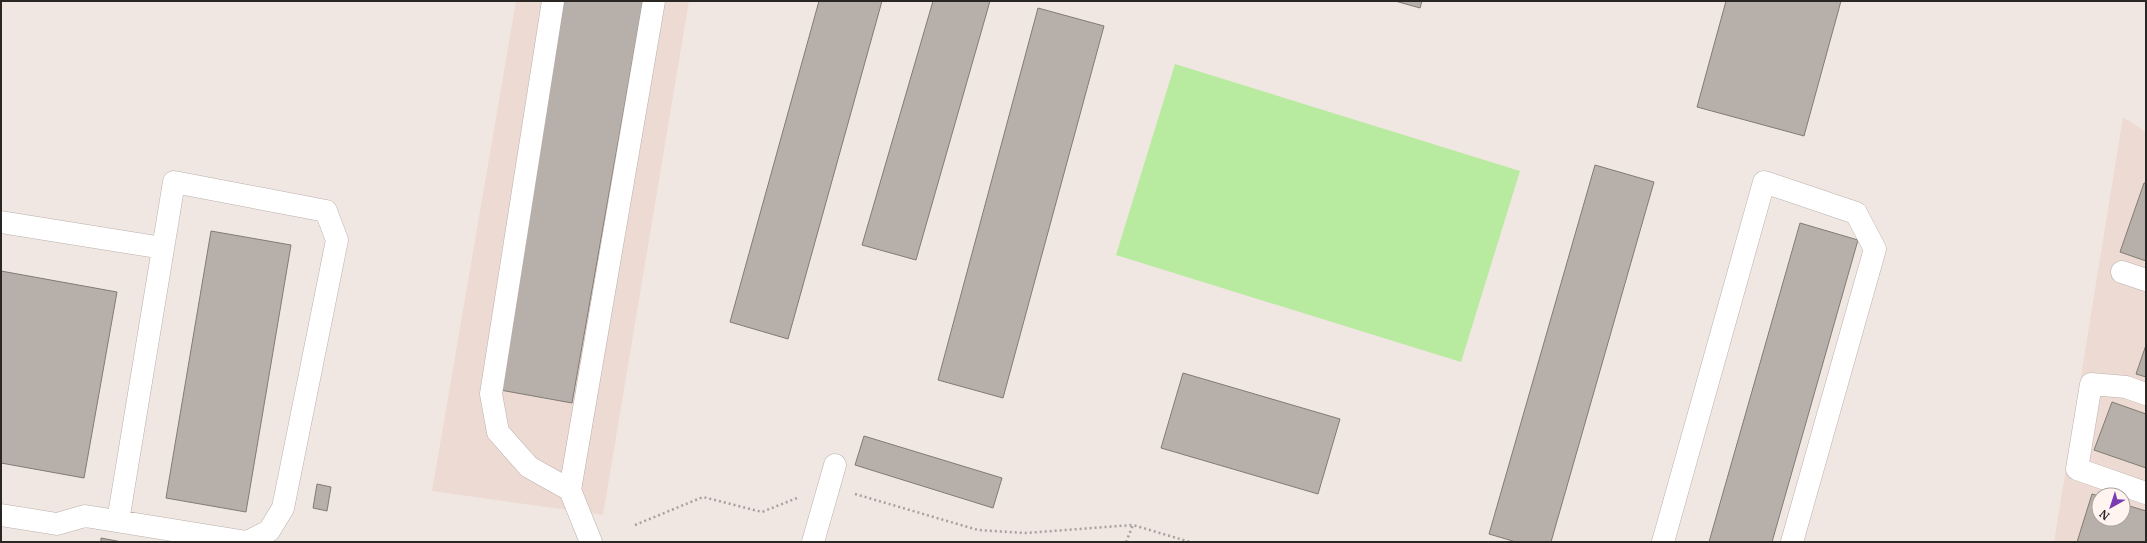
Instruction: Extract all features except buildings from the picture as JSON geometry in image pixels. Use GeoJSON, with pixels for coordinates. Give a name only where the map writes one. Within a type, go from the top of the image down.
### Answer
{"type":"FeatureCollection","features":[{"type":"Feature","properties":{"kind":"lane"},"geometry":{"type":"LineString","coordinates":[[553,1],[490,394],[498,432],[529,467],[570,490]]}},
{"type":"Feature","properties":{"kind":"lane"},"geometry":{"type":"LineString","coordinates":[[591,542],[570,490],[654,1]]}},
{"type":"Feature","properties":{"kind":"lane"},"geometry":{"type":"LineString","coordinates":[[1,515],[57,524],[86,516],[247,542],[269,530],[283,508],[337,240],[326,210],[174,182],[118,521]]}},
{"type":"Feature","properties":{"kind":"lane"},"geometry":{"type":"LineString","coordinates":[[1663,542],[1764,182],[1856,212],[1875,249],[1792,542]]}},
{"type":"Feature","properties":{"kind":"lane"},"geometry":{"type":"LineString","coordinates":[[1,222],[163,248]]}},
{"type":"Feature","properties":{"kind":"lane"},"geometry":{"type":"LineString","coordinates":[[2122,272],[2146,280]]}},
{"type":"Feature","properties":{"kind":"lane"},"geometry":{"type":"LineString","coordinates":[[2146,394],[2126,387],[2091,384],[2077,469],[2146,492]]}},
{"type":"Feature","properties":{"kind":"lane"},"geometry":{"type":"LineString","coordinates":[[813,542],[836,465]]}},
{"type":"Feature","properties":{"kind":"path"},"geometry":{"type":"LineString","coordinates":[[635,525],[703,497],[762,512],[829,486],[978,530],[1025,533],[1133,525],[1190,542]]}},
{"type":"Feature","properties":{"kind":"path"},"geometry":{"type":"LineString","coordinates":[[1126,542],[1133,525]]}},
{"type":"Feature","properties":{"kind":"shaded area"},"geometry":{"type":"Polygon","coordinates":[[[516,1],[689,1],[603,515],[432,491],[516,1]]]}},
{"type":"Feature","properties":{"kind":"shaded area"},"geometry":{"type":"Polygon","coordinates":[[[2123,117],[2146,132],[2146,542],[2054,542],[2123,117]]]}},
{"type":"Feature","properties":{"kind":"green space"},"geometry":{"type":"Polygon","coordinates":[[[1175,64],[1520,171],[1461,362],[1116,255],[1175,64]]]}}]}
